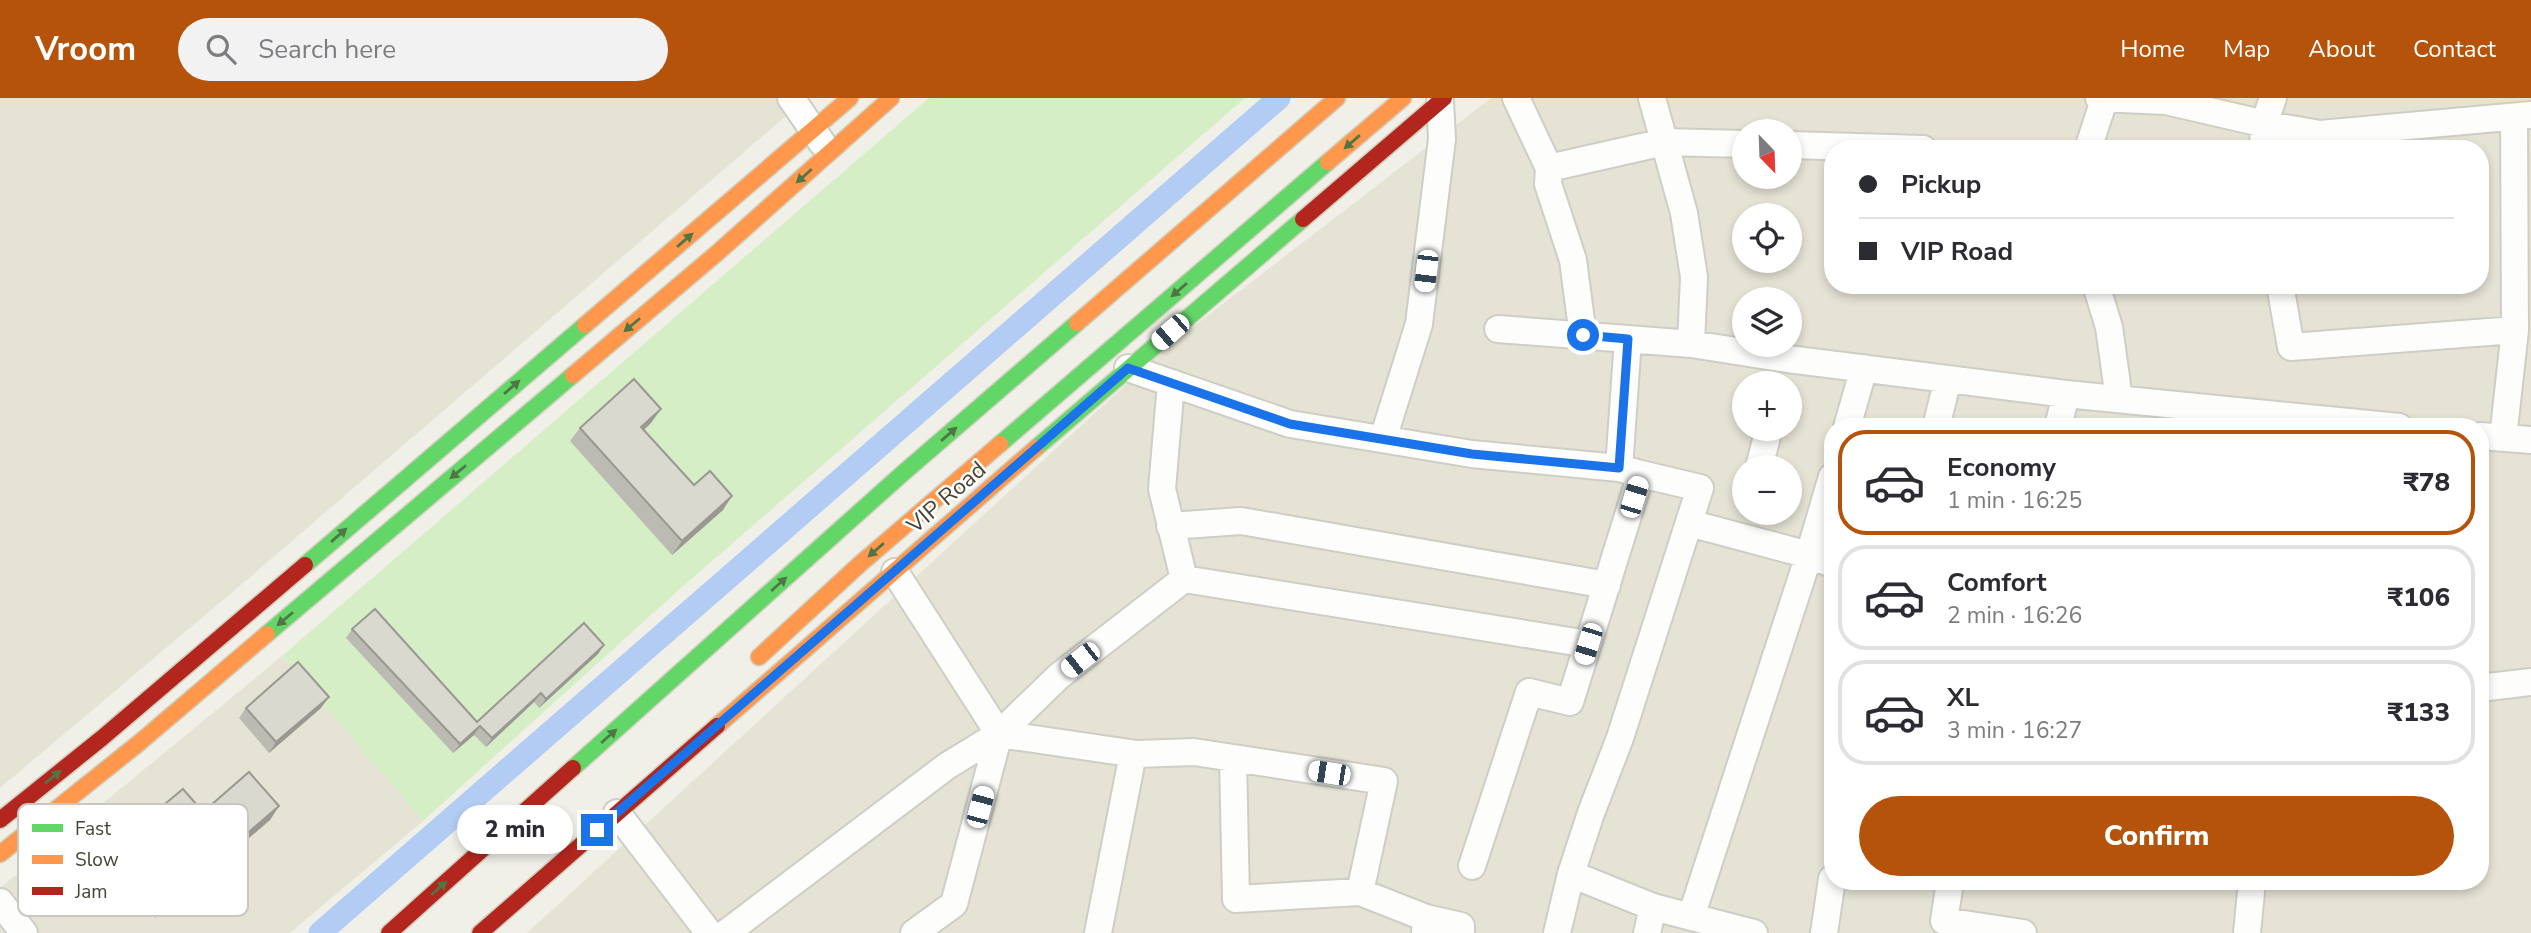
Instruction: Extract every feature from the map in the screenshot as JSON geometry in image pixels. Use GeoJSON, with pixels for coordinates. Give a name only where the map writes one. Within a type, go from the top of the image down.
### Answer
{"type":"FeatureCollection","features":[{"type":"Feature","properties":{"kind":"street"},"geometry":{"type":"LineString","coordinates":[[792,98],[812,131],[830,153]]}},
{"type":"Feature","properties":{"kind":"street"},"geometry":{"type":"LineString","coordinates":[[20,804],[102,738],[850,98]]}},
{"type":"Feature","properties":{"kind":"street"},"geometry":{"type":"LineString","coordinates":[[63,804],[139,743],[716,254],[891,98]]}},
{"type":"Feature","properties":{"kind":"street","name":"VIP Road"},"geometry":{"type":"LineString","coordinates":[[388,933],[902,474],[1337,98]]}},
{"type":"Feature","properties":{"kind":"street","name":"VIP Road"},"geometry":{"type":"LineString","coordinates":[[748,668],[860,564],[1404,98]]}},
{"type":"Feature","properties":{"kind":"street"},"geometry":{"type":"LineString","coordinates":[[1516,98],[1549,168],[1548,184],[1573,260],[1583,335]]}},
{"type":"Feature","properties":{"kind":"street"},"geometry":{"type":"LineString","coordinates":[[1652,98],[1684,213],[1694,277],[1691,344]]}},
{"type":"Feature","properties":{"kind":"street"},"geometry":{"type":"LineString","coordinates":[[2263,136],[2273,98]]}},
{"type":"Feature","properties":{"kind":"street"},"geometry":{"type":"LineString","coordinates":[[1383,439],[1419,324],[1442,139],[1442,99]]}},
{"type":"Feature","properties":{"kind":"street","name":"VIP Road"},"geometry":{"type":"LineString","coordinates":[[480,933],[1128,368],[1442,99]]}},
{"type":"Feature","properties":{"kind":"street"},"geometry":{"type":"LineString","coordinates":[[2091,140],[2102,99],[2167,99],[2263,136],[2320,134],[2523,116],[2515,330],[2492,437],[2531,440]]}},
{"type":"Feature","properties":{"kind":"street"},"geometry":{"type":"LineString","coordinates":[[1549,168],[1664,142],[1732,144]]}},
{"type":"Feature","properties":{"kind":"street"},"geometry":{"type":"LineString","coordinates":[[1802,145],[1824,146]]}},
{"type":"Feature","properties":{"kind":"street"},"geometry":{"type":"LineString","coordinates":[[2099,294],[2109,327],[2119,399]]}},
{"type":"Feature","properties":{"kind":"street"},"geometry":{"type":"LineString","coordinates":[[2282,294],[2291,346],[2515,330]]}},
{"type":"Feature","properties":{"kind":"street"},"geometry":{"type":"LineString","coordinates":[[1498,329],[1691,344],[1784,371],[1864,368],[2119,399],[2247,418]]}},
{"type":"Feature","properties":{"kind":"street"},"geometry":{"type":"LineString","coordinates":[[1472,866],[1529,692],[1570,702],[1607,584],[1630,471],[1628,339]]}},
{"type":"Feature","properties":{"kind":"street"},"geometry":{"type":"LineString","coordinates":[[1128,368],[1290,424],[1472,454],[1630,471],[1700,488],[1620,738],[1571,874],[1557,933]]}},
{"type":"Feature","properties":{"kind":"street"},"geometry":{"type":"LineString","coordinates":[[1850,418],[1864,368]]}},
{"type":"Feature","properties":{"kind":"street"},"geometry":{"type":"LineString","coordinates":[[1938,418],[1948,379]]}},
{"type":"Feature","properties":{"kind":"street"},"geometry":{"type":"LineString","coordinates":[[1171,383],[1162,489],[1184,579]]}},
{"type":"Feature","properties":{"kind":"street"},"geometry":{"type":"LineString","coordinates":[[2060,418],[2066,394]]}},
{"type":"Feature","properties":{"kind":"street"},"geometry":{"type":"LineString","coordinates":[[1170,526],[1241,521],[1607,584]]}},
{"type":"Feature","properties":{"kind":"street"},"geometry":{"type":"LineString","coordinates":[[1689,523],[1821,560]]}},
{"type":"Feature","properties":{"kind":"street"},"geometry":{"type":"LineString","coordinates":[[1691,917],[1821,560],[1824,537]]}},
{"type":"Feature","properties":{"kind":"street"},"geometry":{"type":"LineString","coordinates":[[895,572],[999,734],[954,904],[914,933]]}},
{"type":"Feature","properties":{"kind":"street"},"geometry":{"type":"LineString","coordinates":[[726,933],[947,766],[999,734],[1059,676],[1184,579],[1588,644]]}},
{"type":"Feature","properties":{"kind":"street"},"geometry":{"type":"LineString","coordinates":[[2489,687],[2531,682]]}},
{"type":"Feature","properties":{"kind":"street"},"geometry":{"type":"LineString","coordinates":[[999,734],[1133,754],[1194,752],[1384,781],[1360,892]]}},
{"type":"Feature","properties":{"kind":"street"},"geometry":{"type":"LineString","coordinates":[[1098,933],[1133,754]]}},
{"type":"Feature","properties":{"kind":"street"},"geometry":{"type":"LineString","coordinates":[[1233,758],[1236,899],[1360,892],[1425,926],[1461,926],[1461,933]]}},
{"type":"Feature","properties":{"kind":"street"},"geometry":{"type":"LineString","coordinates":[[0,820],[18,806]]}},
{"type":"Feature","properties":{"kind":"street"},"geometry":{"type":"LineString","coordinates":[[617,813],[709,933]]}},
{"type":"Feature","properties":{"kind":"street"},"geometry":{"type":"LineString","coordinates":[[462,933],[575,829]]}},
{"type":"Feature","properties":{"kind":"street"},"geometry":{"type":"LineString","coordinates":[[0,855],[18,840]]}},
{"type":"Feature","properties":{"kind":"street"},"geometry":{"type":"LineString","coordinates":[[1571,874],[1653,907],[1754,933]]}},
{"type":"Feature","properties":{"kind":"street"},"geometry":{"type":"LineString","coordinates":[[1824,933],[1830,890]]}},
{"type":"Feature","properties":{"kind":"street"},"geometry":{"type":"LineString","coordinates":[[1949,890],[1944,921],[1956,928],[2023,933]]}},
{"type":"Feature","properties":{"kind":"street"},"geometry":{"type":"LineString","coordinates":[[2247,933],[2251,890]]}},
{"type":"Feature","properties":{"kind":"street"},"geometry":{"type":"LineString","coordinates":[[0,902],[24,933]]}},
{"type":"Feature","properties":{"kind":"street"},"geometry":{"type":"LineString","coordinates":[[1647,933],[1653,907]]}},
{"type":"Feature","properties":{"kind":"shaded area"},"geometry":{"type":"Polygon","coordinates":[[[0,98],[807,98],[249,578],[0,788],[0,98]]]}},
{"type":"Feature","properties":{"kind":"shaded area"},"geometry":{"type":"Polygon","coordinates":[[[1491,98],[2531,98],[2531,933],[527,933],[1168,346],[1491,98]]]}},
{"type":"Feature","properties":{"kind":"shaded area"},"geometry":{"type":"Polygon","coordinates":[[[282,656],[423,821],[290,933],[0,933],[0,888],[18,873],[18,916],[248,916],[248,804],[102,804],[282,656]]]}},
{"type":"Feature","properties":{"kind":"green space"},"geometry":{"type":"Polygon","coordinates":[[[929,98],[1245,98],[673,595],[423,821],[282,656],[929,98]]]}},
{"type":"Feature","properties":{"kind":"building"},"geometry":{"type":"Polygon","coordinates":[[[634,379],[661,409],[641,427],[694,485],[710,471],[732,496],[682,541],[580,428],[634,379]]]}},
{"type":"Feature","properties":{"kind":"building"},"geometry":{"type":"Polygon","coordinates":[[[375,609],[477,722],[584,623],[604,645],[546,699],[541,693],[492,738],[480,726],[460,744],[352,629],[375,609]]]}},
{"type":"Feature","properties":{"kind":"building"},"geometry":{"type":"Polygon","coordinates":[[[298,662],[329,697],[276,742],[246,708],[298,662]]]}},
{"type":"Feature","properties":{"kind":"building"},"geometry":{"type":"Polygon","coordinates":[[[249,772],[279,806],[248,833],[248,804],[212,804],[249,772]]]}},
{"type":"Feature","properties":{"kind":"building"},"geometry":{"type":"Polygon","coordinates":[[[183,789],[196,804],[165,804],[183,789]]]}},
{"type":"Feature","properties":{"kind":"waterway"},"geometry":{"type":"LineString","coordinates":[[320,933],[1279,98]]}},
{"type":"Feature","properties":{"kind":"traffic: fast"},"geometry":{"type":"LineString","coordinates":[[1000,444],[1328,162]]}},
{"type":"Feature","properties":{"kind":"traffic: fast"},"geometry":{"type":"LineString","coordinates":[[1036,448],[1303,219]]}},
{"type":"Feature","properties":{"kind":"traffic: fast"},"geometry":{"type":"LineString","coordinates":[[573,768],[902,474],[1077,323]]}},
{"type":"Feature","properties":{"kind":"traffic: fast"},"geometry":{"type":"LineString","coordinates":[[305,565],[585,325]]}},
{"type":"Feature","properties":{"kind":"traffic: fast"},"geometry":{"type":"LineString","coordinates":[[267,634],[573,375]]}},
{"type":"Feature","properties":{"kind":"traffic: slow"},"geometry":{"type":"LineString","coordinates":[[585,325],[850,98]]}},
{"type":"Feature","properties":{"kind":"traffic: slow"},"geometry":{"type":"LineString","coordinates":[[573,375],[716,254],[891,98]]}},
{"type":"Feature","properties":{"kind":"traffic: slow"},"geometry":{"type":"LineString","coordinates":[[1077,323],[1337,98]]}},
{"type":"Feature","properties":{"kind":"traffic: slow"},"geometry":{"type":"LineString","coordinates":[[1328,162],[1403,98]]}},
{"type":"Feature","properties":{"kind":"traffic: slow"},"geometry":{"type":"LineString","coordinates":[[759,657],[860,564],[1000,444]]}},
{"type":"Feature","properties":{"kind":"traffic: slow"},"geometry":{"type":"LineString","coordinates":[[717,726],[1036,448]]}},
{"type":"Feature","properties":{"kind":"traffic: slow"},"geometry":{"type":"LineString","coordinates":[[63,804],[267,634]]}},
{"type":"Feature","properties":{"kind":"traffic: slow"},"geometry":{"type":"LineString","coordinates":[[0,854],[18,840]]}},
{"type":"Feature","properties":{"kind":"traffic: jam"},"geometry":{"type":"LineString","coordinates":[[1303,219],[1444,98]]}},
{"type":"Feature","properties":{"kind":"traffic: jam"},"geometry":{"type":"LineString","coordinates":[[20,804],[102,738],[305,565]]}},
{"type":"Feature","properties":{"kind":"traffic: jam"},"geometry":{"type":"LineString","coordinates":[[480,933],[717,726]]}},
{"type":"Feature","properties":{"kind":"traffic: jam"},"geometry":{"type":"LineString","coordinates":[[389,933],[573,768]]}},
{"type":"Feature","properties":{"kind":"traffic: jam"},"geometry":{"type":"LineString","coordinates":[[0,820],[18,806]]}},
{"type":"Feature","properties":{"kind":"route"},"geometry":{"type":"LineString","coordinates":[[597,830],[1128,368],[1290,424],[1472,454],[1619,468],[1628,339],[1583,335]]}}]}
